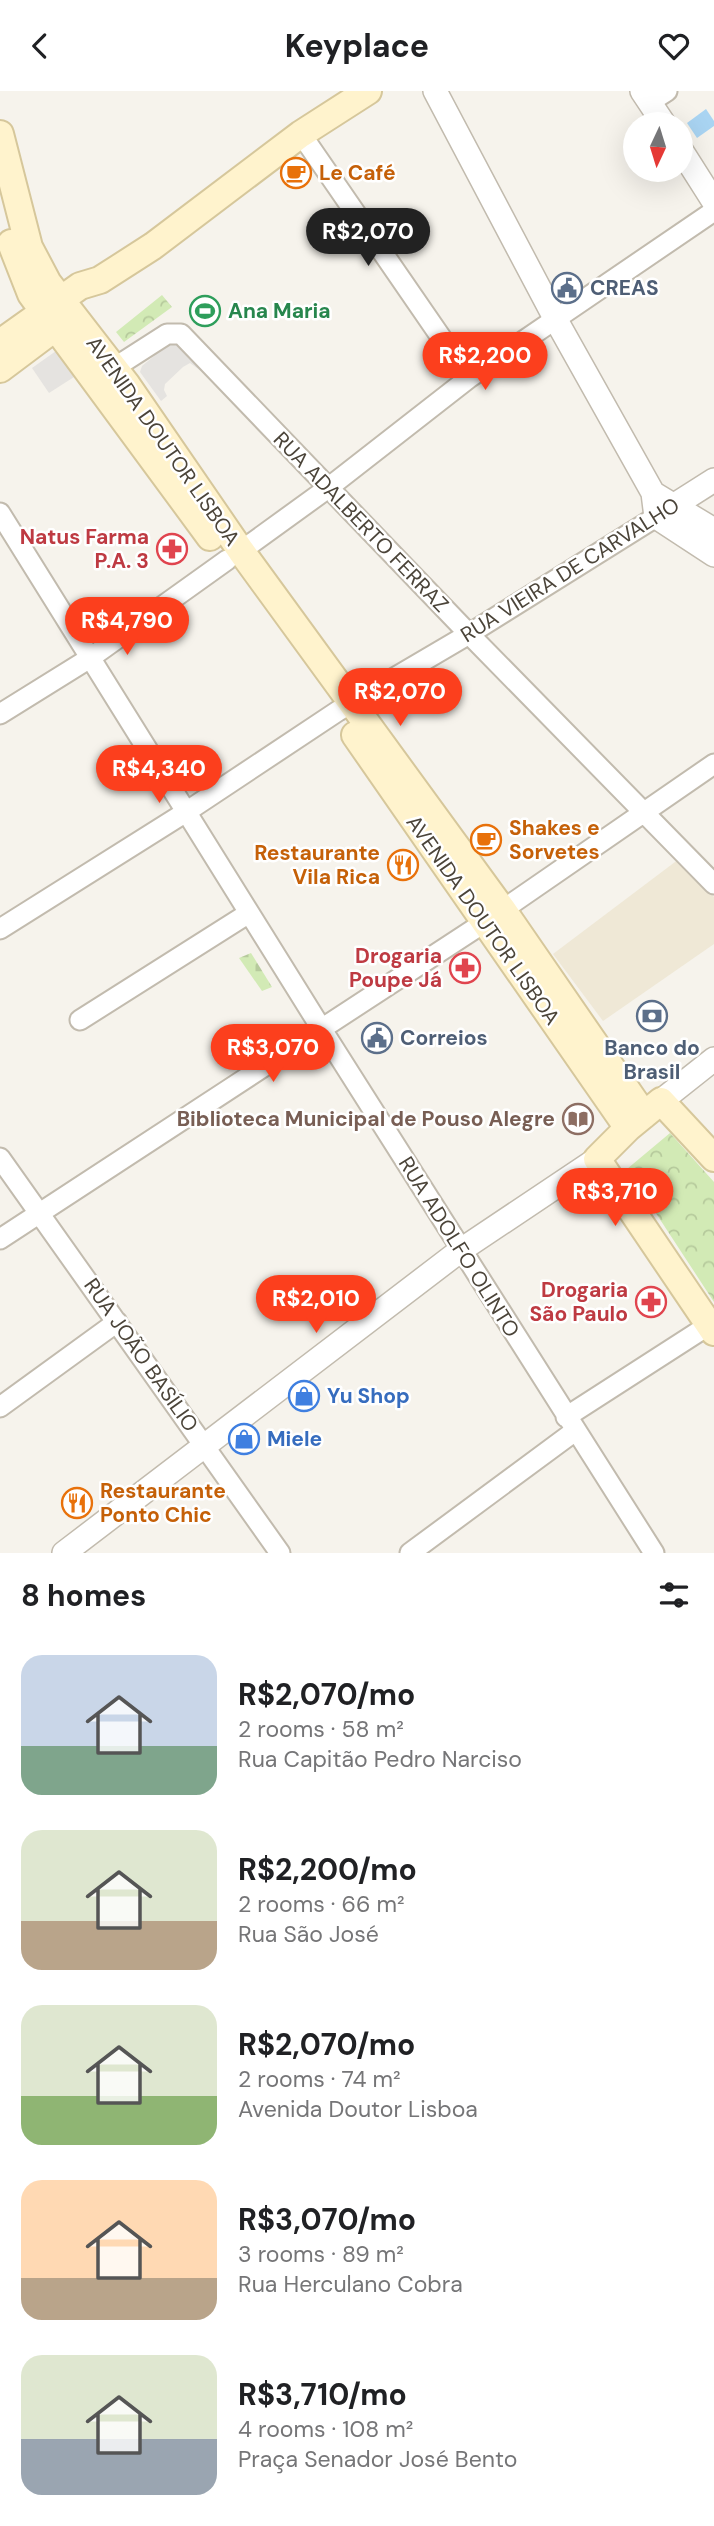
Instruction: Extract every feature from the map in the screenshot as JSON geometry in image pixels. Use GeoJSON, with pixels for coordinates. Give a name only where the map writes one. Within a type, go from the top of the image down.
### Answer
{"type":"FeatureCollection","features":[{"type":"Feature","properties":{"kind":"main road"},"geometry":{"type":"LineString","coordinates":[[0,369],[58,312],[80,286],[100,280],[153,246],[301,134],[368,91]]}},
{"type":"Feature","properties":{"kind":"main road"},"geometry":{"type":"LineString","coordinates":[[0,135],[29,247],[48,283],[58,312]]}},
{"type":"Feature","properties":{"kind":"main road"},"geometry":{"type":"LineString","coordinates":[[0,208],[16,259],[31,294],[58,312]]}},
{"type":"Feature","properties":{"kind":"main road"},"geometry":{"type":"LineString","coordinates":[[0,343],[58,312]]}},
{"type":"Feature","properties":{"kind":"main road","name":"AVENIDA DOUTOR LISBOA"},"geometry":{"type":"LineString","coordinates":[[58,312],[494,916],[644,1115],[714,1158]]}},
{"type":"Feature","properties":{"kind":"main road"},"geometry":{"type":"LineString","coordinates":[[644,1115],[597,1159],[712,1329]]}},
{"type":"Feature","properties":{"kind":"street"},"geometry":{"type":"LineString","coordinates":[[435,91],[556,320],[653,493],[664,511],[714,555]]}},
{"type":"Feature","properties":{"kind":"street"},"geometry":{"type":"LineString","coordinates":[[653,95],[659,112]]}},
{"type":"Feature","properties":{"kind":"street"},"geometry":{"type":"LineString","coordinates":[[301,134],[468,379]]}},
{"type":"Feature","properties":{"kind":"street"},"geometry":{"type":"LineString","coordinates":[[693,169],[714,202]]}},
{"type":"Feature","properties":{"kind":"street"},"geometry":{"type":"LineString","coordinates":[[0,714],[90,657],[234,556],[328,488],[468,379],[714,211]]}},
{"type":"Feature","properties":{"kind":"street","name":"RUA ADALBERTO FERRAZ"},"geometry":{"type":"LineString","coordinates":[[104,374],[167,334],[181,334],[642,813],[714,884]]}},
{"type":"Feature","properties":{"kind":"street","name":"RUA VIEIRA DE CARVALHO"},"geometry":{"type":"LineString","coordinates":[[0,929],[186,812],[345,707],[469,634],[714,480]]}},
{"type":"Feature","properties":{"kind":"street"},"geometry":{"type":"LineString","coordinates":[[664,511],[714,530]]}},
{"type":"Feature","properties":{"kind":"street","name":"RUA ADOLFO OLINTO"},"geometry":{"type":"LineString","coordinates":[[0,513],[570,1424],[654,1553]]}},
{"type":"Feature","properties":{"kind":"street"},"geometry":{"type":"LineString","coordinates":[[0,1239],[494,916],[714,764]]}},
{"type":"Feature","properties":{"kind":"street"},"geometry":{"type":"LineString","coordinates":[[80,1020],[250,913]]}},
{"type":"Feature","properties":{"kind":"street"},"geometry":{"type":"LineString","coordinates":[[644,1115],[714,1059]]}},
{"type":"Feature","properties":{"kind":"street","name":"RUA JOÃO BASÍLIO"},"geometry":{"type":"LineString","coordinates":[[0,1158],[281,1553]]}},
{"type":"Feature","properties":{"kind":"street"},"geometry":{"type":"LineString","coordinates":[[64,1553],[461,1250],[597,1159]]}},
{"type":"Feature","properties":{"kind":"street"},"geometry":{"type":"LineString","coordinates":[[0,1407],[117,1322]]}},
{"type":"Feature","properties":{"kind":"street"},"geometry":{"type":"LineString","coordinates":[[410,1553],[570,1424],[712,1329]]}},
{"type":"Feature","properties":{"kind":"shaded area"},"geometry":{"type":"Polygon","coordinates":[[[171,342],[180,343],[206,366],[201,371],[190,363],[183,367],[165,384],[167,396],[161,401],[140,372],[142,366],[171,342]]]}},
{"type":"Feature","properties":{"kind":"shaded area"},"geometry":{"type":"Polygon","coordinates":[[[56,351],[74,377],[49,393],[32,368],[56,351]]]}},
{"type":"Feature","properties":{"kind":"shaded area"},"geometry":{"type":"Polygon","coordinates":[[[679,859],[714,897],[714,944],[603,1021],[553,954],[679,859]]]}},
{"type":"Feature","properties":{"kind":"green space"},"geometry":{"type":"Polygon","coordinates":[[[162,295],[172,307],[124,342],[116,332],[162,295]]]}},
{"type":"Feature","properties":{"kind":"green space"},"geometry":{"type":"Polygon","coordinates":[[[251,953],[272,987],[262,991],[239,958],[251,953]]]}},
{"type":"Feature","properties":{"kind":"green space"},"geometry":{"type":"Polygon","coordinates":[[[670,1133],[714,1182],[714,1302],[627,1169],[670,1133]]]}},
{"type":"Feature","properties":{"kind":"water"},"geometry":{"type":"Polygon","coordinates":[[[706,109],[714,121],[714,126],[697,138],[693,132],[693,119],[706,109]]]}},
{"type":"Feature","properties":{"kind":"place","name":"Le Café"},"geometry":{"type":"Point","coordinates":[296,173]}},
{"type":"Feature","properties":{"kind":"place","name":"CREAS"},"geometry":{"type":"Point","coordinates":[567,288]}},
{"type":"Feature","properties":{"kind":"place","name":"Ana Maria"},"geometry":{"type":"Point","coordinates":[205,311]}},
{"type":"Feature","properties":{"kind":"place","name":"Natus Farma P.A. 3"},"geometry":{"type":"Point","coordinates":[172,549]}},
{"type":"Feature","properties":{"kind":"place","name":"Shakes e Sorvetes"},"geometry":{"type":"Point","coordinates":[486,840]}},
{"type":"Feature","properties":{"kind":"place","name":"Restaurante Vila Rica"},"geometry":{"type":"Point","coordinates":[403,865]}},
{"type":"Feature","properties":{"kind":"place","name":"Drogaria Poupe Já"},"geometry":{"type":"Point","coordinates":[465,968]}},
{"type":"Feature","properties":{"kind":"place","name":"Banco do Brasil"},"geometry":{"type":"Point","coordinates":[652,1016]}},
{"type":"Feature","properties":{"kind":"place","name":"Correios"},"geometry":{"type":"Point","coordinates":[377,1038]}},
{"type":"Feature","properties":{"kind":"place","name":"Biblioteca Municipal de Pouso Alegre"},"geometry":{"type":"Point","coordinates":[578,1119]}},
{"type":"Feature","properties":{"kind":"place","name":"Drogaria São Paulo"},"geometry":{"type":"Point","coordinates":[651,1302]}},
{"type":"Feature","properties":{"kind":"place","name":"Yu Shop"},"geometry":{"type":"Point","coordinates":[304,1396]}},
{"type":"Feature","properties":{"kind":"place","name":"Miele"},"geometry":{"type":"Point","coordinates":[244,1439]}},
{"type":"Feature","properties":{"kind":"place","name":"Restaurante Ponto Chic"},"geometry":{"type":"Point","coordinates":[77,1503]}}]}
